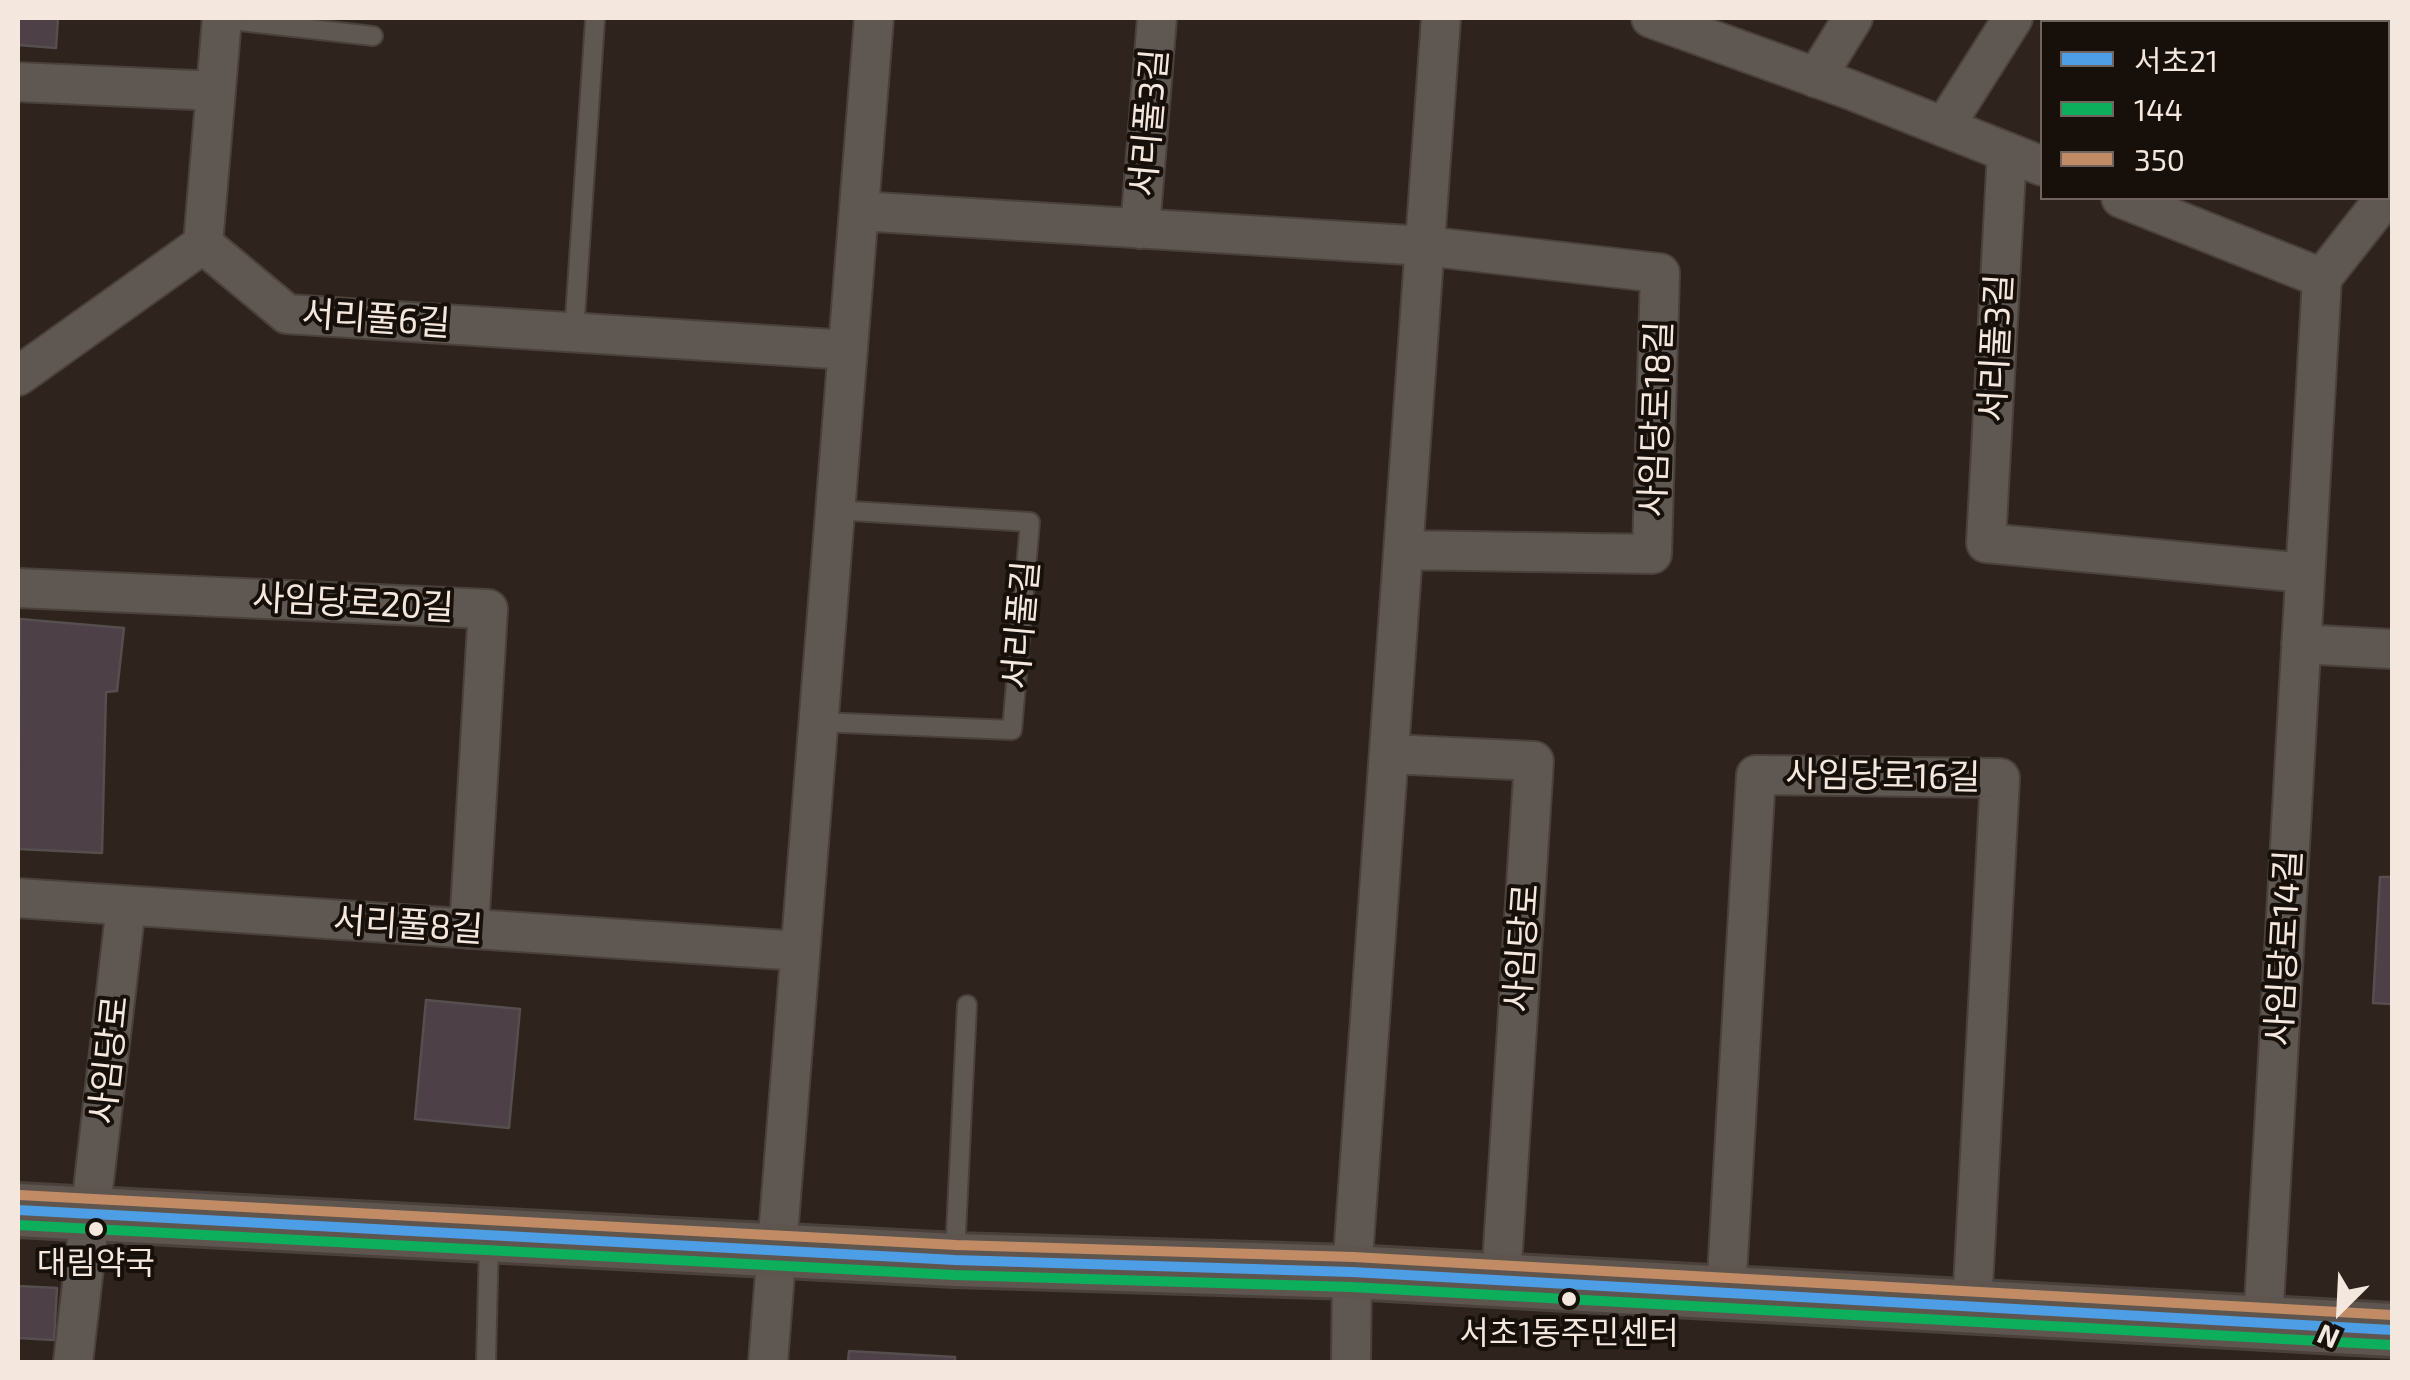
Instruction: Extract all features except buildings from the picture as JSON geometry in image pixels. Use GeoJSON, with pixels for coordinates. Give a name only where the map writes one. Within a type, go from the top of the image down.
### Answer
{"type":"FeatureCollection","features":[{"type":"Feature","properties":{"kind":"main road"},"geometry":{"type":"LineString","coordinates":[[18,1210],[954,1260],[1352,1272],[2392,1330]]}},
{"type":"Feature","properties":{"kind":"street"},"geometry":{"type":"LineString","coordinates":[[18,376],[203,244],[222,18]]}},
{"type":"Feature","properties":{"kind":"street"},"geometry":{"type":"LineString","coordinates":[[768,1362],[874,18]]}},
{"type":"Feature","properties":{"kind":"street","name":"서리풀3길"},"geometry":{"type":"LineString","coordinates":[[1140,229],[1157,18]]}},
{"type":"Feature","properties":{"kind":"street"},"geometry":{"type":"LineString","coordinates":[[1351,1362],[1352,1272],[1441,18]]}},
{"type":"Feature","properties":{"kind":"street"},"geometry":{"type":"LineString","coordinates":[[1651,18],[2040,165]]}},
{"type":"Feature","properties":{"kind":"street"},"geometry":{"type":"LineString","coordinates":[[1816,78],[1853,18]]}},
{"type":"Feature","properties":{"kind":"street"},"geometry":{"type":"LineString","coordinates":[[1944,127],[2013,18]]}},
{"type":"Feature","properties":{"kind":"street"},"geometry":{"type":"LineString","coordinates":[[18,82],[216,92]]}},
{"type":"Feature","properties":{"kind":"street","name":"서리풀3길"},"geometry":{"type":"LineString","coordinates":[[2007,152],[1986,544],[2305,573]]}},
{"type":"Feature","properties":{"kind":"street"},"geometry":{"type":"LineString","coordinates":[[2126,200],[2322,278],[2383,200]]}},
{"type":"Feature","properties":{"kind":"street","name":"사임당로18길"},"geometry":{"type":"LineString","coordinates":[[858,211],[1424,246],[1660,272],[1652,554],[1404,550]]}},
{"type":"Feature","properties":{"kind":"street","name":"서리풀6길"},"geometry":{"type":"LineString","coordinates":[[203,244],[286,314],[848,350]]}},
{"type":"Feature","properties":{"kind":"street","name":"사임당로14길"},"geometry":{"type":"LineString","coordinates":[[2263,1323],[2322,278]]}},
{"type":"Feature","properties":{"kind":"street","name":"사임당로20길"},"geometry":{"type":"LineString","coordinates":[[18,588],[488,609],[469,929]]}},
{"type":"Feature","properties":{"kind":"street"},"geometry":{"type":"LineString","coordinates":[[2301,644],[2392,649]]}},
{"type":"Feature","properties":{"kind":"street","name":"사임당로"},"geometry":{"type":"LineString","coordinates":[[1390,754],[1534,761],[1500,1280]]}},
{"type":"Feature","properties":{"kind":"street","name":"사임당로16길"},"geometry":{"type":"LineString","coordinates":[[1726,1293],[1756,775],[2000,778],[1972,1306]]}},
{"type":"Feature","properties":{"kind":"street","name":"서리풀8길"},"geometry":{"type":"LineString","coordinates":[[18,898],[799,951]]}},
{"type":"Feature","properties":{"kind":"street","name":"사임당로"},"geometry":{"type":"LineString","coordinates":[[73,1362],[126,906]]}},
{"type":"Feature","properties":{"kind":"lane"},"geometry":{"type":"LineString","coordinates":[[222,18],[373,36]]}},
{"type":"Feature","properties":{"kind":"lane"},"geometry":{"type":"LineString","coordinates":[[574,332],[595,20]]}},
{"type":"Feature","properties":{"kind":"lane","name":"서리풀길"},"geometry":{"type":"LineString","coordinates":[[818,722],[1012,730],[1030,522],[834,510]]}},
{"type":"Feature","properties":{"kind":"lane"},"geometry":{"type":"LineString","coordinates":[[954,1260],[967,1005]]}},
{"type":"Feature","properties":{"kind":"lane"},"geometry":{"type":"LineString","coordinates":[[486,1362],[489,1234]]}},
{"type":"Feature","properties":{"kind":"transit line","name":"350"},"geometry":{"type":"LineString","coordinates":[[19,1195],[956,1245],[1353,1257],[2392,1315]]}},
{"type":"Feature","properties":{"kind":"transit line","name":"서초21"},"geometry":{"type":"LineString","coordinates":[[18,1210],[955,1260],[1352,1272],[2392,1330]]}},
{"type":"Feature","properties":{"kind":"transit line","name":"144"},"geometry":{"type":"LineString","coordinates":[[18,1225],[954,1275],[1351,1287],[2391,1345]]}},
{"type":"Feature","properties":{"kind":"place","name":"대림약국"},"geometry":{"type":"Point","coordinates":[96,1229]}},
{"type":"Feature","properties":{"kind":"place","name":"서초1동주민센터"},"geometry":{"type":"Point","coordinates":[1569,1299]}}]}
